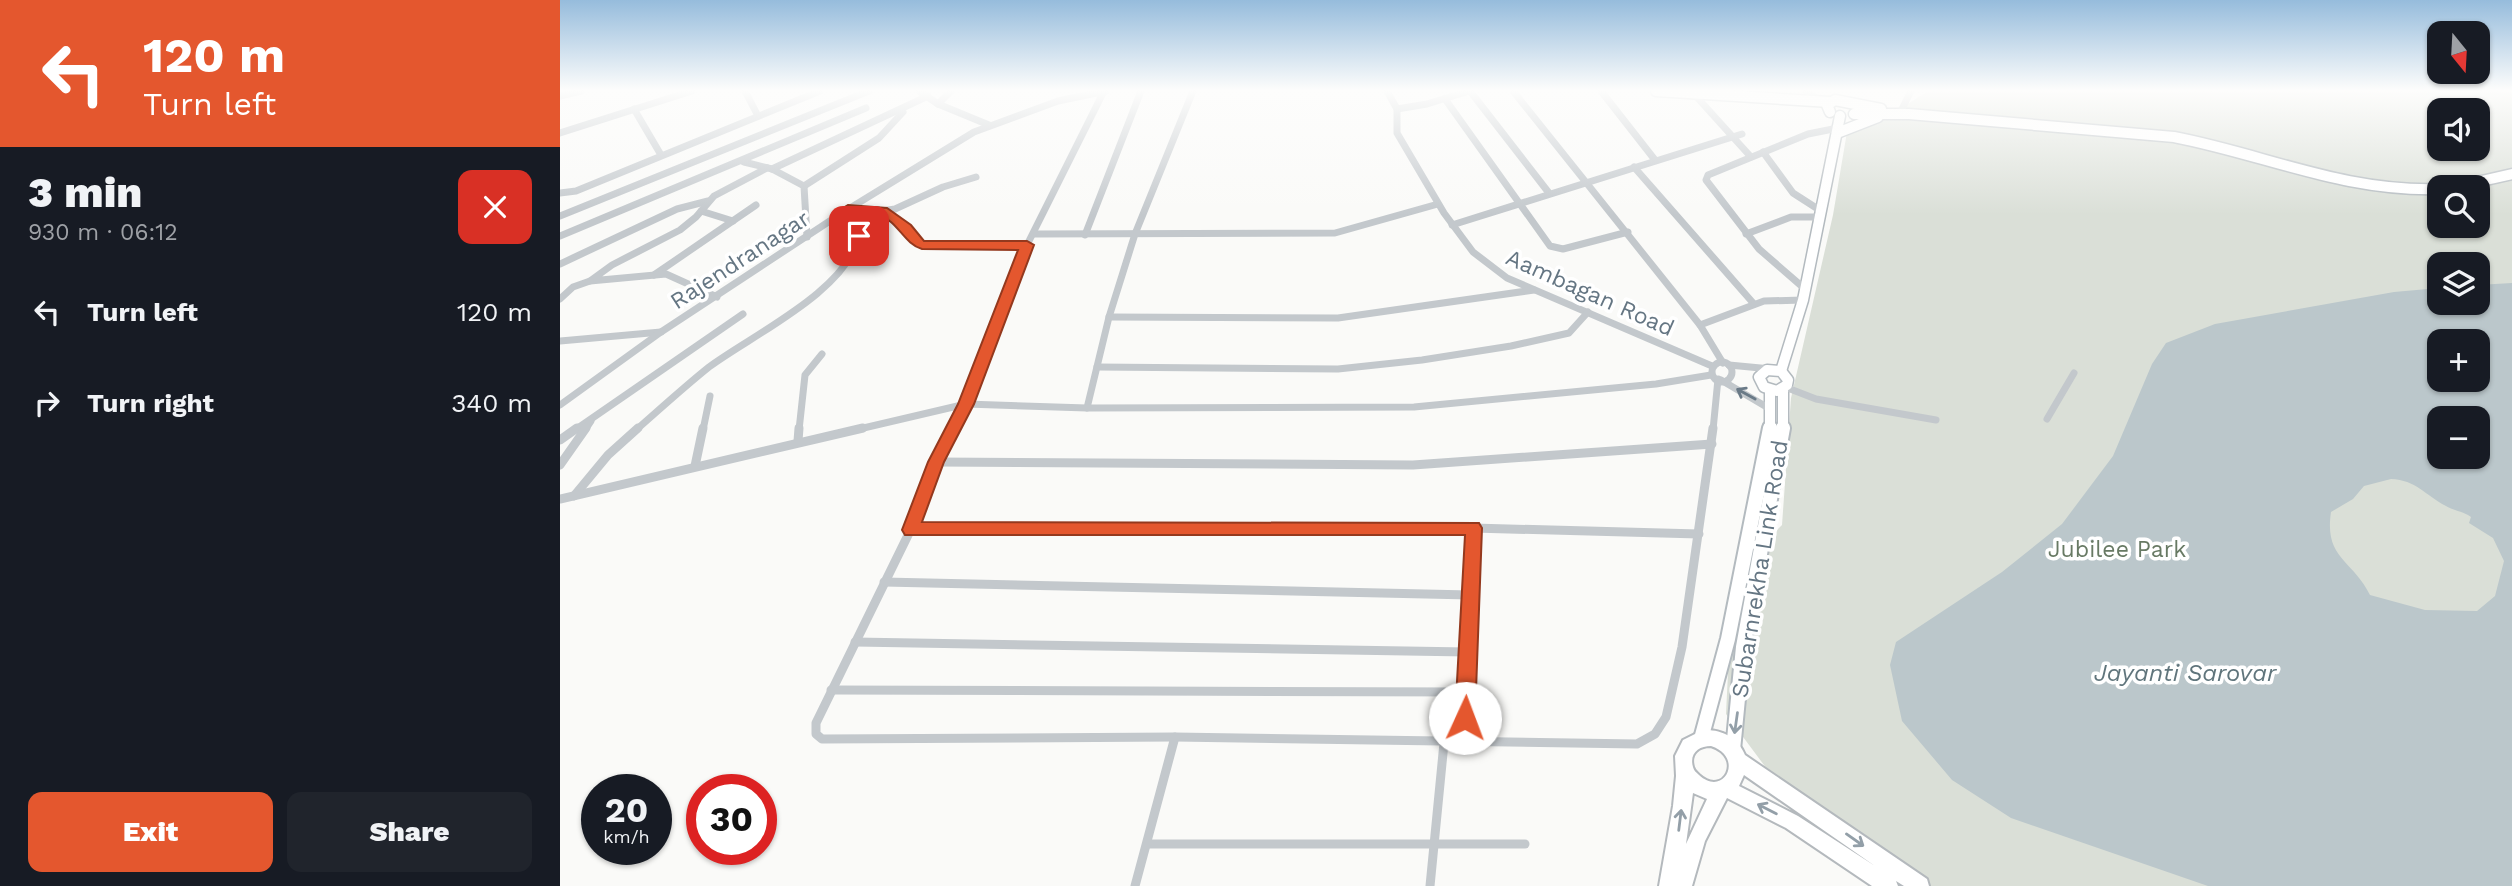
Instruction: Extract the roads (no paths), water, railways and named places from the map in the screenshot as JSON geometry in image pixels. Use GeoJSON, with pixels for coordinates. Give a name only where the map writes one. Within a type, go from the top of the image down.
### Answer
{"type":"FeatureCollection","features":[{"type":"Feature","properties":{"kind":"highway"},"geometry":{"type":"LineString","coordinates":[[1668,886],[1685,775],[1682,763],[1685,752],[1701,738],[1712,738],[1724,742],[1736,755],[1920,886]]}},
{"type":"Feature","properties":{"kind":"highway"},"geometry":{"type":"LineString","coordinates":[[1683,886],[1697,838],[1724,790],[1735,782],[1739,771],[1736,755]]}},
{"type":"Feature","properties":{"kind":"highway"},"geometry":{"type":"LineString","coordinates":[[1685,775],[1703,791],[1724,790],[1792,822],[1889,886]]}},
{"type":"Feature","properties":{"kind":"street"},"geometry":{"type":"LineString","coordinates":[[648,132],[661,155]]}},
{"type":"Feature","properties":{"kind":"street"},"geometry":{"type":"LineString","coordinates":[[560,193],[576,191],[717,132]]}},
{"type":"Feature","properties":{"kind":"street"},"geometry":{"type":"LineString","coordinates":[[560,216],[767,132]]}},
{"type":"Feature","properties":{"kind":"street"},"geometry":{"type":"LineString","coordinates":[[560,236],[809,132]]}},
{"type":"Feature","properties":{"kind":"street"},"geometry":{"type":"LineString","coordinates":[[560,264],[665,214],[708,201],[769,168],[853,132]]}},
{"type":"Feature","properties":{"kind":"street"},"geometry":{"type":"LineString","coordinates":[[804,186],[884,132]]}},
{"type":"Feature","properties":{"kind":"street","name":"Rajendranagar"},"geometry":{"type":"LineString","coordinates":[[560,405],[661,332],[845,211],[976,132]]}},
{"type":"Feature","properties":{"kind":"street"},"geometry":{"type":"LineString","coordinates":[[1085,132],[1027,245],[966,404],[936,462],[911,530],[816,723],[816,734],[822,739],[1175,737],[1464,744],[1637,744],[1655,734],[1666,717],[1682,647],[1699,534],[1712,444],[1716,375],[1726,364]]}},
{"type":"Feature","properties":{"kind":"street"},"geometry":{"type":"LineString","coordinates":[[1085,235],[1125,132]]}},
{"type":"Feature","properties":{"kind":"street"},"geometry":{"type":"LineString","coordinates":[[1087,408],[1135,234],[1176,132]]}},
{"type":"Feature","properties":{"kind":"street","name":"Aambagan Road"},"geometry":{"type":"LineString","coordinates":[[1397,132],[1452,225],[1490,267],[1716,375],[1770,409]]}},
{"type":"Feature","properties":{"kind":"street"},"geometry":{"type":"LineString","coordinates":[[1470,132],[1550,246],[1557,249],[1628,232]]}},
{"type":"Feature","properties":{"kind":"street"},"geometry":{"type":"LineString","coordinates":[[1501,132],[1549,193]]}},
{"type":"Feature","properties":{"kind":"street"},"geometry":{"type":"LineString","coordinates":[[560,499],[798,441],[966,404],[1087,408],[1414,407],[1656,384],[1716,375],[1732,377],[1733,369],[1726,364],[1628,232],[1547,132]]}},
{"type":"Feature","properties":{"kind":"street"},"geometry":{"type":"LineString","coordinates":[[1633,132],[1655,160]]}},
{"type":"Feature","properties":{"kind":"street"},"geometry":{"type":"LineString","coordinates":[[1728,132],[1751,157]]}},
{"type":"Feature","properties":{"kind":"street"},"geometry":{"type":"LineString","coordinates":[[1804,295],[1746,234],[1706,180],[1708,175],[1813,132]]}},
{"type":"Feature","properties":{"kind":"street","name":"Subarnrekha Link Road"},"geometry":{"type":"LineString","coordinates":[[1777,371],[1804,295],[1837,132]]}},
{"type":"Feature","properties":{"kind":"street"},"geometry":{"type":"LineString","coordinates":[[2122,132],[2174,137],[2217,145],[2332,181],[2427,191]]}},
{"type":"Feature","properties":{"kind":"street"},"geometry":{"type":"LineString","coordinates":[[1452,225],[1742,134]]}},
{"type":"Feature","properties":{"kind":"street"},"geometry":{"type":"LineString","coordinates":[[1763,152],[1790,193],[1821,214]]}},
{"type":"Feature","properties":{"kind":"street"},"geometry":{"type":"LineString","coordinates":[[743,161],[769,168],[804,186]]}},
{"type":"Feature","properties":{"kind":"street"},"geometry":{"type":"LineString","coordinates":[[1634,167],[1754,303]]}},
{"type":"Feature","properties":{"kind":"street"},"geometry":{"type":"LineString","coordinates":[[2490,179],[2512,174]]}},
{"type":"Feature","properties":{"kind":"street"},"geometry":{"type":"LineString","coordinates":[[574,496],[617,446],[678,393],[711,366],[817,295],[856,250],[859,236],[848,228],[845,211],[883,211],[905,206],[943,187],[976,177]]}},
{"type":"Feature","properties":{"kind":"street"},"geometry":{"type":"LineString","coordinates":[[804,186],[807,237]]}},
{"type":"Feature","properties":{"kind":"street"},"geometry":{"type":"LineString","coordinates":[[590,281],[612,265],[680,230],[708,201]]}},
{"type":"Feature","properties":{"kind":"street"},"geometry":{"type":"LineString","coordinates":[[1034,234],[1335,233],[1438,204]]}},
{"type":"Feature","properties":{"kind":"street"},"geometry":{"type":"LineString","coordinates":[[654,275],[756,205]]}},
{"type":"Feature","properties":{"kind":"street"},"geometry":{"type":"LineString","coordinates":[[701,211],[733,220]]}},
{"type":"Feature","properties":{"kind":"street"},"geometry":{"type":"LineString","coordinates":[[883,211],[906,228],[915,242],[922,245],[1027,245]]}},
{"type":"Feature","properties":{"kind":"street"},"geometry":{"type":"LineString","coordinates":[[1746,234],[1791,217],[1821,214]]}},
{"type":"Feature","properties":{"kind":"street"},"geometry":{"type":"LineString","coordinates":[[560,299],[573,287],[590,281],[654,275],[671,275],[717,297]]}},
{"type":"Feature","properties":{"kind":"street"},"geometry":{"type":"LineString","coordinates":[[1110,317],[1338,318],[1537,290]]}},
{"type":"Feature","properties":{"kind":"street"},"geometry":{"type":"LineString","coordinates":[[1700,326],[1754,303],[1804,295]]}},
{"type":"Feature","properties":{"kind":"street"},"geometry":{"type":"LineString","coordinates":[[1097,367],[1338,369],[1422,360],[1511,346],[1569,333],[1588,312]]}},
{"type":"Feature","properties":{"kind":"street"},"geometry":{"type":"LineString","coordinates":[[560,440],[743,314]]}},
{"type":"Feature","properties":{"kind":"street"},"geometry":{"type":"LineString","coordinates":[[560,341],[661,332]]}},
{"type":"Feature","properties":{"kind":"street"},"geometry":{"type":"LineString","coordinates":[[798,441],[805,375],[822,354]]}},
{"type":"Feature","properties":{"kind":"street"},"geometry":{"type":"LineString","coordinates":[[1726,364],[1777,371]]}},
{"type":"Feature","properties":{"kind":"street","name":"Subarnrekha Link Road"},"geometry":{"type":"LineString","coordinates":[[1701,738],[1728,639],[1770,436],[1770,409],[1779,389],[1788,380],[1777,371],[1767,370],[1759,377],[1764,387],[1779,389]]}},
{"type":"Feature","properties":{"kind":"street"},"geometry":{"type":"LineString","coordinates":[[2048,419],[2074,373]]}},
{"type":"Feature","properties":{"kind":"street"},"geometry":{"type":"LineString","coordinates":[[1779,389],[1816,399],[1936,420]]}},
{"type":"Feature","properties":{"kind":"street","name":"Subarnrekha Link Road"},"geometry":{"type":"LineString","coordinates":[[1736,755],[1743,647],[1782,436],[1779,389]]}},
{"type":"Feature","properties":{"kind":"street"},"geometry":{"type":"LineString","coordinates":[[695,466],[709,396]]}},
{"type":"Feature","properties":{"kind":"street"},"geometry":{"type":"LineString","coordinates":[[560,465],[595,416]]}},
{"type":"Feature","properties":{"kind":"street"},"geometry":{"type":"LineString","coordinates":[[936,462],[1413,465],[1712,444]]}},
{"type":"Feature","properties":{"kind":"street"},"geometry":{"type":"LineString","coordinates":[[911,530],[1474,528],[1699,534]]}},
{"type":"Feature","properties":{"kind":"street"},"geometry":{"type":"LineString","coordinates":[[1464,744],[1474,528]]}},
{"type":"Feature","properties":{"kind":"street"},"geometry":{"type":"LineString","coordinates":[[884,582],[1470,596]]}},
{"type":"Feature","properties":{"kind":"street"},"geometry":{"type":"LineString","coordinates":[[855,642],[1467,652]]}},
{"type":"Feature","properties":{"kind":"street"},"geometry":{"type":"LineString","coordinates":[[831,690],[1466,692]]}},
{"type":"Feature","properties":{"kind":"street"},"geometry":{"type":"LineString","coordinates":[[1135,886],[1175,737]]}},
{"type":"Feature","properties":{"kind":"street"},"geometry":{"type":"LineString","coordinates":[[1430,886],[1444,743]]}},
{"type":"Feature","properties":{"kind":"street"},"geometry":{"type":"LineString","coordinates":[[1147,844],[1525,844]]}},
{"type":"Feature","properties":{"kind":"water","name":"Jayanti Sarovar"},"geometry":{"type":"Polygon","coordinates":[[[2512,283],[2512,886],[2208,886],[2011,818],[1952,780],[1902,721],[1890,665],[1896,642],[2002,572],[2062,524],[2113,456],[2152,364],[2166,343],[2215,324],[2394,292],[2427,289],[2427,315],[2490,315],[2490,284],[2512,283]],[[2391,479],[2364,486],[2353,499],[2331,512],[2332,540],[2341,558],[2370,595],[2425,610],[2477,611],[2495,596],[2504,561],[2493,538],[2469,523],[2471,517],[2465,513],[2446,506],[2407,482],[2391,479]]]}},
{"type":"Feature","properties":{"kind":"park label","name":"Jubilee Park"},"geometry":{"type":"Point","coordinates":[2117,549]}}]}
